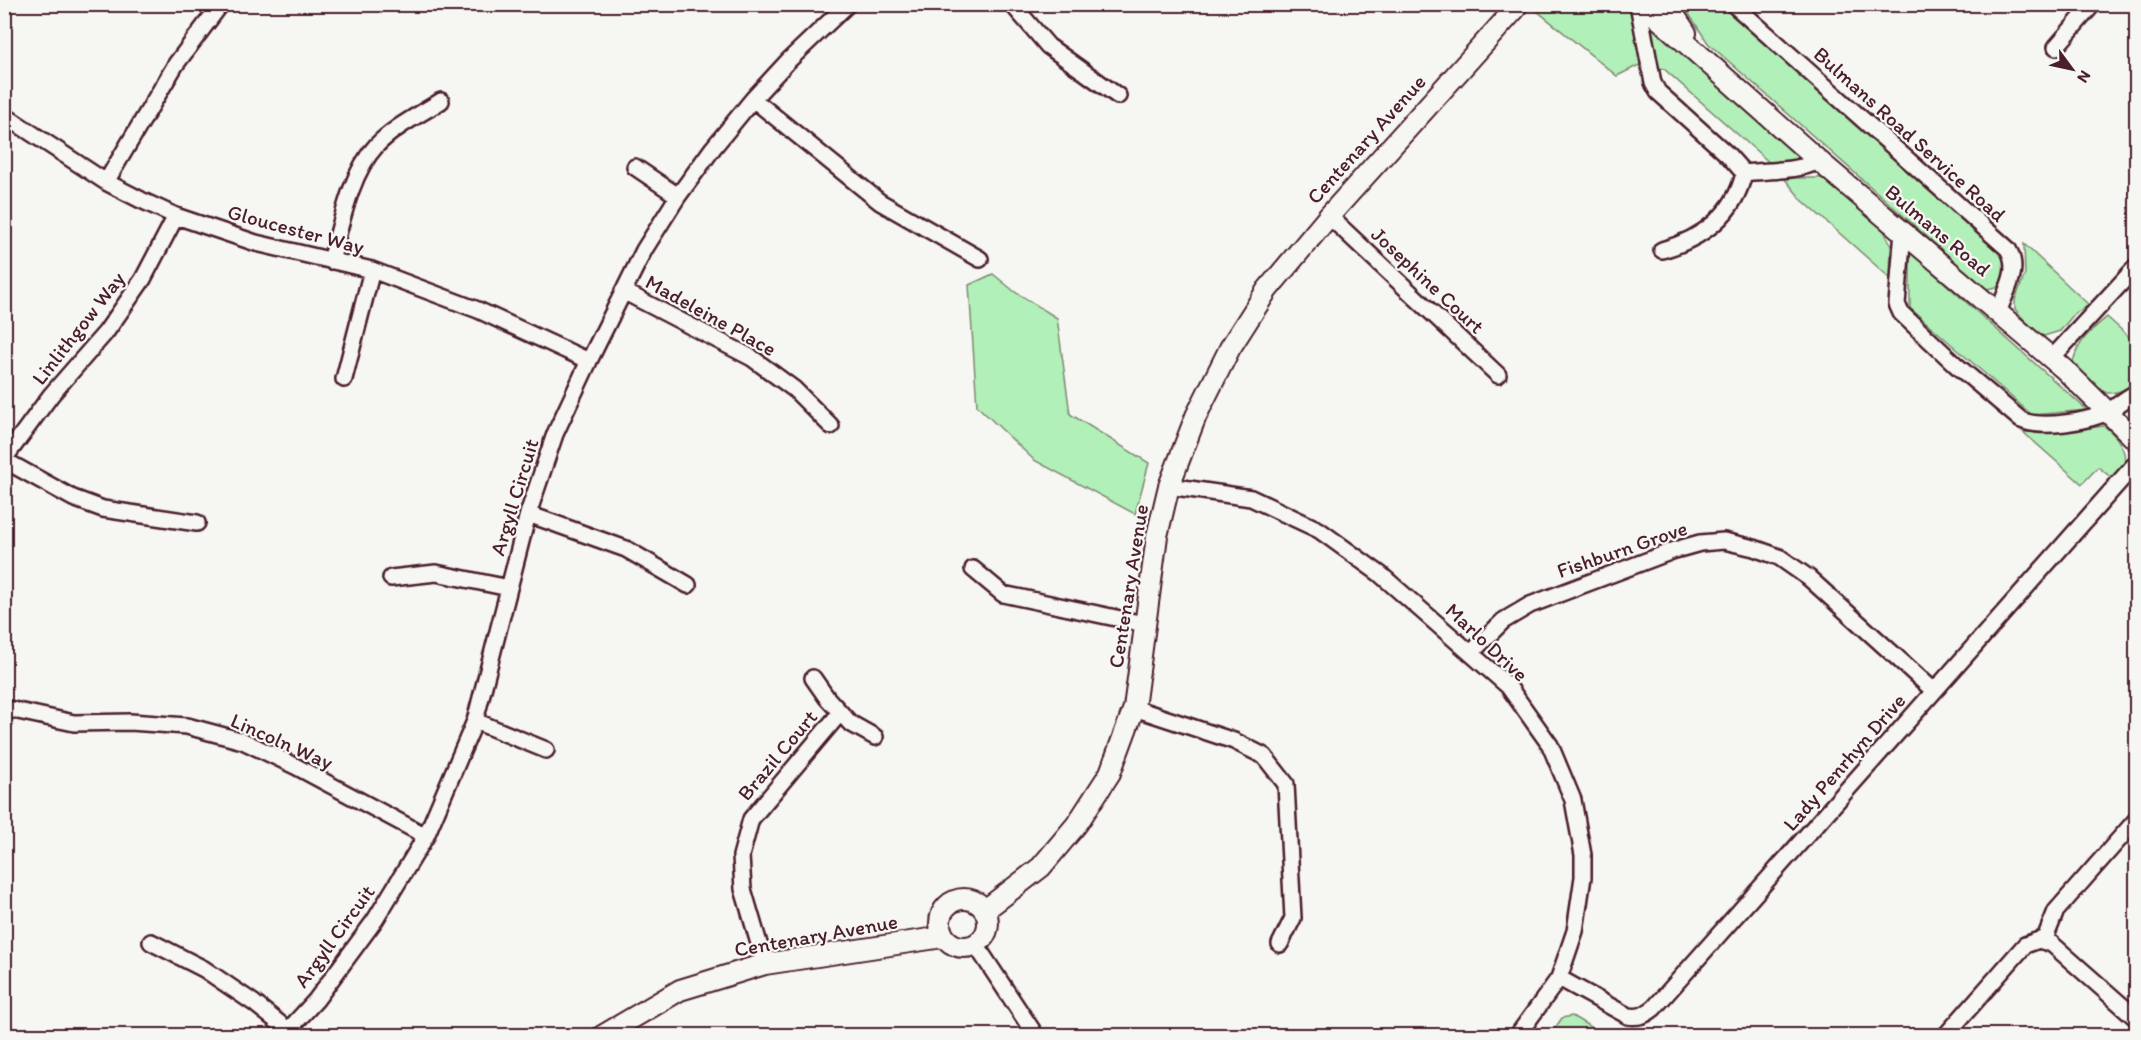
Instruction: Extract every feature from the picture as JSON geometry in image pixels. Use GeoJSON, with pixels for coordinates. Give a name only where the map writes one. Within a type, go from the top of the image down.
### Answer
{"type":"FeatureCollection","features":[{"type":"Feature","properties":{"kind":"street"},"geometry":{"type":"LineString","coordinates":[[106,182],[176,64],[221,4]]}},
{"type":"Feature","properties":{"kind":"street","name":"Argyll Circuit"},"geometry":{"type":"LineString","coordinates":[[285,1033],[316,1000],[375,920],[426,836],[475,721],[528,514],[555,434],[644,250],[678,196],[753,99],[788,61],[848,4]]}},
{"type":"Feature","properties":{"kind":"street"},"geometry":{"type":"LineString","coordinates":[[1012,4],[1048,46],[1118,96]]}},
{"type":"Feature","properties":{"kind":"street"},"geometry":{"type":"LineString","coordinates":[[1640,4],[1653,82],[1658,92],[1728,155],[1744,173]]}},
{"type":"Feature","properties":{"kind":"street","name":"Bulmans Road"},"geometry":{"type":"LineString","coordinates":[[1640,4],[2051,359],[2136,440]]}},
{"type":"Feature","properties":{"kind":"street","name":"Bulmans Road"},"geometry":{"type":"LineString","coordinates":[[1667,4],[1705,60]]}},
{"type":"Feature","properties":{"kind":"street","name":"Bulmans Road Service Road"},"geometry":{"type":"LineString","coordinates":[[1733,4],[2008,249],[2013,257],[2012,276],[1998,313]]}},
{"type":"Feature","properties":{"kind":"street"},"geometry":{"type":"LineString","coordinates":[[2056,47],[2093,4]]}},
{"type":"Feature","properties":{"kind":"street","name":"Centenary Avenue"},"geometry":{"type":"LineString","coordinates":[[985,910],[1041,867],[1077,825],[1110,773],[1134,708],[1157,536],[1169,486],[1196,416],[1230,348],[1267,290],[1329,216],[1520,6]]}},
{"type":"Feature","properties":{"kind":"street"},"geometry":{"type":"LineString","coordinates":[[753,99],[880,202],[980,259]]}},
{"type":"Feature","properties":{"kind":"street"},"geometry":{"type":"LineString","coordinates":[[331,261],[347,202],[362,166],[376,147],[393,131],[441,101]]}},
{"type":"Feature","properties":{"kind":"street","name":"Gloucester Way"},"geometry":{"type":"LineString","coordinates":[[4,115],[106,182],[176,216],[256,243],[372,270],[478,310],[589,361]]}},
{"type":"Feature","properties":{"kind":"street"},"geometry":{"type":"LineString","coordinates":[[1744,173],[1807,167],[1820,161]]}},
{"type":"Feature","properties":{"kind":"street"},"geometry":{"type":"LineString","coordinates":[[635,167],[678,196]]}},
{"type":"Feature","properties":{"kind":"street"},"geometry":{"type":"LineString","coordinates":[[1662,250],[1686,243],[1705,232],[1739,194],[1744,173]]}},
{"type":"Feature","properties":{"kind":"street","name":"Linlithgow Way"},"geometry":{"type":"LineString","coordinates":[[4,460],[51,395],[112,323],[143,279],[176,216]]}},
{"type":"Feature","properties":{"kind":"street","name":"Josephine Court"},"geometry":{"type":"LineString","coordinates":[[1329,216],[1498,375]]}},
{"type":"Feature","properties":{"kind":"street"},"geometry":{"type":"LineString","coordinates":[[1903,231],[1897,304],[1901,314],[2012,414],[2029,424],[2079,421],[2108,411],[2136,393]]}},
{"type":"Feature","properties":{"kind":"street"},"geometry":{"type":"LineString","coordinates":[[2051,359],[2136,267]]}},
{"type":"Feature","properties":{"kind":"street"},"geometry":{"type":"LineString","coordinates":[[344,379],[372,270]]}},
{"type":"Feature","properties":{"kind":"street","name":"Madeleine Place"},"geometry":{"type":"LineString","coordinates":[[623,291],[752,358],[794,389],[831,426]]}},
{"type":"Feature","properties":{"kind":"street"},"geometry":{"type":"LineString","coordinates":[[4,460],[73,498],[103,509],[197,523]]}},
{"type":"Feature","properties":{"kind":"street","name":"Lady Penrhyn Drive"},"geometry":{"type":"LineString","coordinates":[[1559,978],[1628,1016],[1645,1015],[1654,1008],[2136,463]]}},
{"type":"Feature","properties":{"kind":"street","name":"Marlo Drive"},"geometry":{"type":"LineString","coordinates":[[1169,486],[1251,498],[1319,530],[1380,574],[1508,686],[1550,745],[1573,800],[1583,855],[1583,877],[1575,932],[1559,978],[1517,1035]]}},
{"type":"Feature","properties":{"kind":"street"},"geometry":{"type":"LineString","coordinates":[[528,514],[626,549],[688,585]]}},
{"type":"Feature","properties":{"kind":"street","name":"Fishburn Grove"},"geometry":{"type":"LineString","coordinates":[[1471,653],[1503,621],[1530,605],[1675,550],[1700,543],[1724,542],[1754,548],[1779,557],[1809,578],[1934,691]]}},
{"type":"Feature","properties":{"kind":"street"},"geometry":{"type":"LineString","coordinates":[[974,569],[1003,594],[1144,624]]}},
{"type":"Feature","properties":{"kind":"street"},"geometry":{"type":"LineString","coordinates":[[392,578],[436,573],[509,588]]}},
{"type":"Feature","properties":{"kind":"street","name":"Brazil Court"},"geometry":{"type":"LineString","coordinates":[[813,678],[850,723],[875,736]]}},
{"type":"Feature","properties":{"kind":"street","name":"Lincoln Way"},"geometry":{"type":"LineString","coordinates":[[4,708],[74,723],[130,722],[187,726],[243,741],[426,836]]}},
{"type":"Feature","properties":{"kind":"street"},"geometry":{"type":"LineString","coordinates":[[1134,708],[1234,741],[1264,756],[1286,783],[1293,918],[1280,944]]}},
{"type":"Feature","properties":{"kind":"street","name":"Brazil Court"},"geometry":{"type":"LineString","coordinates":[[765,964],[743,889],[741,856],[751,819],[840,713]]}},
{"type":"Feature","properties":{"kind":"street"},"geometry":{"type":"LineString","coordinates":[[475,721],[546,750]]}},
{"type":"Feature","properties":{"kind":"street"},"geometry":{"type":"LineString","coordinates":[[2044,941],[2056,911],[2136,820]]}},
{"type":"Feature","properties":{"kind":"street"},"geometry":{"type":"LineString","coordinates":[[971,900],[979,903],[985,910],[988,926],[983,939],[976,945],[960,948],[952,945],[943,936],[940,928],[942,912],[954,901],[971,900]]}},
{"type":"Feature","properties":{"kind":"street","name":"Centenary Avenue"},"geometry":{"type":"LineString","coordinates":[[602,1035],[680,990],[765,964],[943,936]]}},
{"type":"Feature","properties":{"kind":"street"},"geometry":{"type":"LineString","coordinates":[[1945,1035],[2025,945],[2033,940],[2044,941],[2059,950],[2136,1018]]}},
{"type":"Feature","properties":{"kind":"street"},"geometry":{"type":"LineString","coordinates":[[151,942],[204,969],[254,1003],[285,1033]]}},
{"type":"Feature","properties":{"kind":"street"},"geometry":{"type":"LineString","coordinates":[[976,945],[1036,1035]]}},
{"type":"Feature","properties":{"kind":"green space"},"geometry":{"type":"Polygon","coordinates":[[[1545,5],[1632,5],[1800,158],[1787,163],[1771,164],[1664,69],[1641,64],[1617,76],[1536,10],[1545,5]]]}},
{"type":"Feature","properties":{"kind":"green space"},"geometry":{"type":"Polygon","coordinates":[[[1683,5],[1724,5],[2003,253],[2006,271],[1997,287],[1986,289],[1708,43],[1683,5]]]}},
{"type":"Feature","properties":{"kind":"green space"},"geometry":{"type":"Polygon","coordinates":[[[1784,178],[1822,178],[1882,227],[1891,245],[1890,278],[1802,200],[1784,178]]]}},
{"type":"Feature","properties":{"kind":"green space"},"geometry":{"type":"Polygon","coordinates":[[[2024,244],[2089,305],[2074,314],[2060,331],[2044,336],[2031,328],[2015,309],[2015,300],[2025,274],[2024,244]]]}},
{"type":"Feature","properties":{"kind":"green space"},"geometry":{"type":"Polygon","coordinates":[[[1910,252],[2087,410],[2032,415],[1910,308],[1910,252]]]}},
{"type":"Feature","properties":{"kind":"green space"},"geometry":{"type":"Polygon","coordinates":[[[993,274],[1015,292],[1057,318],[1070,414],[1149,463],[1135,514],[1034,460],[977,406],[969,285],[993,274]]]}},
{"type":"Feature","properties":{"kind":"green space"},"geometry":{"type":"Polygon","coordinates":[[[2107,317],[2136,343],[2136,385],[2111,393],[2093,384],[2073,361],[2086,336],[2107,317]]]}},
{"type":"Feature","properties":{"kind":"green space"},"geometry":{"type":"Polygon","coordinates":[[[2104,426],[2120,444],[2125,458],[2124,465],[2112,478],[2098,467],[2082,484],[2023,432],[2052,433],[2104,426]]]}},
{"type":"Feature","properties":{"kind":"green space"},"geometry":{"type":"Polygon","coordinates":[[[1572,1016],[1604,1035],[1550,1035],[1562,1018],[1572,1016]]]}}]}
